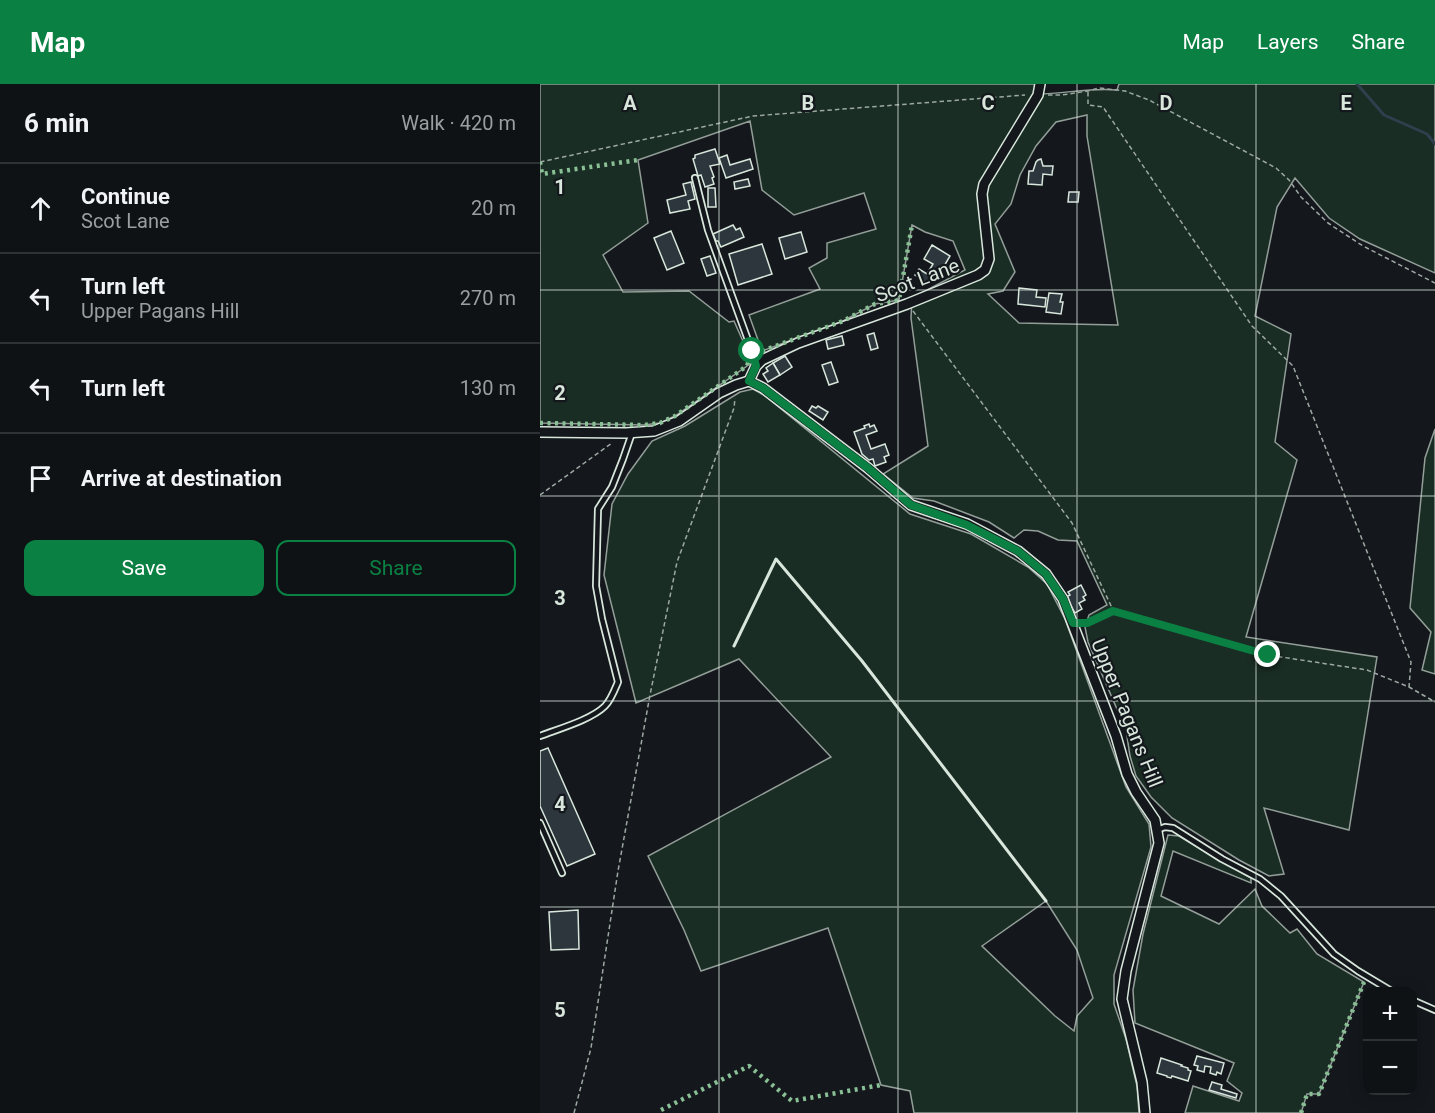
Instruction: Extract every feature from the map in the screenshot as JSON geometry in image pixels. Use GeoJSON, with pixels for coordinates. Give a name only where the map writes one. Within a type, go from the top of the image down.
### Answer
{"type":"FeatureCollection","features":[{"type":"Feature","properties":{"kind":"street","name":"Scot Lane"},"geometry":{"type":"LineString","coordinates":[[756,366],[762,360],[798,343],[907,304],[986,270],[989,259],[982,194],[984,183],[1038,94],[1040,84]]}},
{"type":"Feature","properties":{"kind":"street"},"geometry":{"type":"LineString","coordinates":[[540,432],[654,431],[679,421],[719,393],[749,381],[756,366]]}},
{"type":"Feature","properties":{"kind":"street","name":"Upper Pagans Hill"},"geometry":{"type":"LineString","coordinates":[[749,381],[763,388],[868,468],[911,505],[967,525],[1018,551],[1046,574],[1063,599],[1116,736],[1127,774],[1155,820],[1157,830]]}},
{"type":"Feature","properties":{"kind":"street"},"geometry":{"type":"LineString","coordinates":[[1145,1113],[1142,1082],[1122,999],[1126,971],[1159,843],[1157,830]]}},
{"type":"Feature","properties":{"kind":"lane"},"geometry":{"type":"LineString","coordinates":[[695,178],[708,230],[756,366]]}},
{"type":"Feature","properties":{"kind":"lane"},"geometry":{"type":"LineString","coordinates":[[540,736],[588,717],[605,706],[618,681],[596,586],[598,509],[612,487],[629,433]]}},
{"type":"Feature","properties":{"kind":"lane"},"geometry":{"type":"LineString","coordinates":[[540,823],[562,873]]}},
{"type":"Feature","properties":{"kind":"lane"},"geometry":{"type":"LineString","coordinates":[[1157,830],[1165,827],[1173,828],[1222,859],[1260,879],[1281,896],[1334,954],[1385,987]]}},
{"type":"Feature","properties":{"kind":"lane"},"geometry":{"type":"LineString","coordinates":[[1417,1002],[1435,1010]]}},
{"type":"Feature","properties":{"kind":"path"},"geometry":{"type":"LineString","coordinates":[[540,162],[753,116],[1038,94],[1062,95],[1099,88],[1125,91],[1149,100],[1276,168],[1328,223],[1363,246],[1435,283]]}},
{"type":"Feature","properties":{"kind":"path"},"geometry":{"type":"LineString","coordinates":[[1088,91],[1088,105],[1103,107],[1252,326],[1293,366],[1411,662],[1409,687]]}},
{"type":"Feature","properties":{"kind":"path"},"geometry":{"type":"LineString","coordinates":[[907,304],[1072,523],[1113,611]]}},
{"type":"Feature","properties":{"kind":"path"},"geometry":{"type":"LineString","coordinates":[[574,1113],[591,1048],[629,812],[677,562],[734,408],[736,385]]}},
{"type":"Feature","properties":{"kind":"path"},"geometry":{"type":"LineString","coordinates":[[540,495],[629,433]]}},
{"type":"Feature","properties":{"kind":"path"},"geometry":{"type":"LineString","coordinates":[[1073,623],[1087,623],[1113,611],[1268,655],[1367,670],[1409,687],[1435,702]]}},
{"type":"Feature","properties":{"kind":"green space"},"geometry":{"type":"Polygon","coordinates":[[[540,84],[1040,84],[1038,94],[1098,89],[1117,90],[1119,84],[1435,84],[1435,273],[1360,239],[1329,218],[1295,178],[1277,207],[1255,316],[1291,334],[1275,442],[1297,460],[1246,637],[1377,657],[1349,830],[1264,808],[1284,874],[1269,876],[1172,818],[1151,797],[1136,776],[1126,730],[1088,642],[1085,627],[1089,615],[1107,605],[1077,541],[1058,540],[1038,531],[1024,530],[1014,538],[989,522],[934,501],[913,498],[883,474],[928,446],[911,318],[912,298],[965,270],[953,241],[912,225],[899,300],[875,304],[843,321],[762,351],[749,315],[820,289],[809,268],[827,258],[827,243],[876,229],[864,193],[794,215],[762,190],[750,121],[638,160],[648,223],[603,255],[623,292],[689,291],[729,322],[734,321],[750,357],[747,366],[675,416],[660,423],[644,425],[540,423],[540,84]],[[1087,115],[1056,122],[1036,146],[1020,175],[1011,204],[995,224],[1015,272],[1003,291],[988,294],[1019,323],[1118,325],[1087,136],[1087,115]]]}},
{"type":"Feature","properties":{"kind":"green space"},"geometry":{"type":"Polygon","coordinates":[[[753,389],[764,395],[910,514],[971,534],[1028,567],[1047,584],[1065,619],[1126,787],[1149,824],[1151,847],[1114,975],[1114,1004],[1126,1039],[1137,1086],[1139,1113],[914,1113],[910,1091],[881,1085],[828,928],[701,971],[648,856],[831,757],[739,659],[636,703],[604,575],[612,504],[628,474],[652,441],[685,426],[740,392],[753,389]],[[1046,901],[982,946],[1055,1016],[1074,1031],[1077,1016],[1093,998],[1077,950],[1046,901]]]}},
{"type":"Feature","properties":{"kind":"green space"},"geometry":{"type":"Polygon","coordinates":[[[1435,429],[1435,674],[1422,670],[1431,632],[1410,608],[1425,458],[1435,429]]]}},
{"type":"Feature","properties":{"kind":"green space"},"geometry":{"type":"Polygon","coordinates":[[[1168,835],[1179,836],[1251,878],[1251,883],[1173,851],[1161,896],[1219,924],[1255,889],[1262,906],[1290,933],[1297,929],[1317,954],[1364,982],[1319,1094],[1307,1094],[1301,1113],[1185,1113],[1193,1086],[1239,1101],[1242,1093],[1227,1081],[1234,1063],[1135,1023],[1133,990],[1143,934],[1168,835]]]}},
{"type":"Feature","properties":{"kind":"building"},"geometry":{"type":"Polygon","coordinates":[[[715,149],[720,164],[710,166],[714,184],[705,187],[701,175],[698,176],[693,159],[695,155],[715,149]]]}},
{"type":"Feature","properties":{"kind":"building"},"geometry":{"type":"Polygon","coordinates":[[[727,155],[730,165],[750,159],[753,169],[726,178],[719,158],[727,155]]]}},
{"type":"Feature","properties":{"kind":"building"},"geometry":{"type":"Polygon","coordinates":[[[1041,159],[1043,166],[1053,166],[1052,175],[1043,174],[1042,185],[1028,184],[1029,171],[1033,171],[1036,162],[1041,159]]]}},
{"type":"Feature","properties":{"kind":"building"},"geometry":{"type":"Polygon","coordinates":[[[748,179],[750,186],[735,189],[734,182],[748,179]]]}},
{"type":"Feature","properties":{"kind":"building"},"geometry":{"type":"Polygon","coordinates":[[[691,182],[695,199],[688,201],[690,209],[670,213],[667,200],[686,195],[683,184],[691,182]]]}},
{"type":"Feature","properties":{"kind":"building"},"geometry":{"type":"Polygon","coordinates":[[[708,188],[715,188],[716,207],[708,207],[708,188]]]}},
{"type":"Feature","properties":{"kind":"building"},"geometry":{"type":"Polygon","coordinates":[[[1069,192],[1079,192],[1078,202],[1068,202],[1069,192]]]}},
{"type":"Feature","properties":{"kind":"building"},"geometry":{"type":"Polygon","coordinates":[[[733,225],[736,230],[740,228],[744,237],[721,247],[713,234],[733,225]]]}},
{"type":"Feature","properties":{"kind":"building"},"geometry":{"type":"Polygon","coordinates":[[[671,231],[684,263],[667,270],[654,238],[671,231]]]}},
{"type":"Feature","properties":{"kind":"building"},"geometry":{"type":"Polygon","coordinates":[[[801,232],[807,252],[785,259],[779,238],[801,232]]]}},
{"type":"Feature","properties":{"kind":"building"},"geometry":{"type":"Polygon","coordinates":[[[762,244],[772,274],[738,285],[729,254],[762,244]]]}},
{"type":"Feature","properties":{"kind":"building"},"geometry":{"type":"Polygon","coordinates":[[[932,245],[950,256],[936,280],[932,278],[929,284],[915,275],[919,269],[927,274],[933,264],[924,259],[932,245]]]}},
{"type":"Feature","properties":{"kind":"building"},"geometry":{"type":"Polygon","coordinates":[[[710,256],[716,273],[707,276],[701,259],[710,256]]]}},
{"type":"Feature","properties":{"kind":"building"},"geometry":{"type":"Polygon","coordinates":[[[1019,288],[1037,290],[1036,297],[1046,298],[1045,307],[1018,304],[1019,288]]]}},
{"type":"Feature","properties":{"kind":"building"},"geometry":{"type":"Polygon","coordinates":[[[1049,293],[1062,294],[1061,314],[1046,312],[1049,293]]]}},
{"type":"Feature","properties":{"kind":"building"},"geometry":{"type":"Polygon","coordinates":[[[874,333],[878,348],[871,350],[867,335],[874,333]]]}},
{"type":"Feature","properties":{"kind":"building"},"geometry":{"type":"Polygon","coordinates":[[[842,336],[844,345],[828,349],[826,340],[842,336]]]}},
{"type":"Feature","properties":{"kind":"building"},"geometry":{"type":"Polygon","coordinates":[[[785,356],[792,367],[780,375],[773,363],[785,356]]]}},
{"type":"Feature","properties":{"kind":"building"},"geometry":{"type":"Polygon","coordinates":[[[831,362],[838,382],[829,385],[822,365],[831,362]]]}},
{"type":"Feature","properties":{"kind":"building"},"geometry":{"type":"Polygon","coordinates":[[[773,363],[780,375],[768,382],[763,374],[768,371],[766,368],[773,363]]]}},
{"type":"Feature","properties":{"kind":"building"},"geometry":{"type":"Polygon","coordinates":[[[812,406],[816,408],[818,406],[828,412],[823,420],[809,411],[812,406]]]}},
{"type":"Feature","properties":{"kind":"building"},"geometry":{"type":"Polygon","coordinates":[[[869,424],[870,427],[874,425],[877,431],[866,435],[871,449],[885,444],[889,455],[884,457],[886,462],[875,466],[873,459],[869,460],[862,454],[854,432],[869,424]]]}},
{"type":"Feature","properties":{"kind":"building"},"geometry":{"type":"Polygon","coordinates":[[[1081,585],[1086,595],[1083,597],[1085,600],[1079,603],[1082,609],[1075,613],[1066,597],[1070,595],[1068,592],[1081,585]]]}},
{"type":"Feature","properties":{"kind":"building"},"geometry":{"type":"Polygon","coordinates":[[[548,748],[595,854],[567,866],[540,806],[540,751],[548,748]]]}},
{"type":"Feature","properties":{"kind":"building"},"geometry":{"type":"Polygon","coordinates":[[[578,910],[579,949],[551,950],[549,912],[578,910]]]}},
{"type":"Feature","properties":{"kind":"building"},"geometry":{"type":"Polygon","coordinates":[[[1197,1056],[1224,1063],[1221,1074],[1210,1073],[1211,1067],[1205,1066],[1204,1072],[1197,1070],[1198,1066],[1194,1065],[1197,1056]]]}},
{"type":"Feature","properties":{"kind":"building"},"geometry":{"type":"Polygon","coordinates":[[[1161,1058],[1188,1068],[1191,1071],[1188,1081],[1157,1073],[1161,1058]]]}},
{"type":"Feature","properties":{"kind":"building"},"geometry":{"type":"Polygon","coordinates":[[[1212,1082],[1222,1085],[1221,1089],[1237,1094],[1236,1098],[1209,1090],[1212,1082]]]}},
{"type":"Feature","properties":{"kind":"waterway"},"geometry":{"type":"LineString","coordinates":[[1357,84],[1384,115],[1427,134],[1435,144]]}},
{"type":"Feature","properties":{"kind":"hedge"},"geometry":{"type":"LineString","coordinates":[[540,162],[542,174],[638,160]]}},
{"type":"Feature","properties":{"kind":"hedge"},"geometry":{"type":"LineString","coordinates":[[762,351],[843,321],[875,304],[899,300],[912,225]]}},
{"type":"Feature","properties":{"kind":"hedge"},"geometry":{"type":"LineString","coordinates":[[540,423],[644,425],[660,423],[675,416],[747,366],[750,357]]}},
{"type":"Feature","properties":{"kind":"hedge"},"geometry":{"type":"LineString","coordinates":[[1301,1113],[1307,1094],[1319,1094],[1364,982]]}},
{"type":"Feature","properties":{"kind":"hedge"},"geometry":{"type":"LineString","coordinates":[[661,1110],[749,1066],[792,1101],[881,1085]]}},
{"type":"Feature","properties":{"kind":"wall"},"geometry":{"type":"LineString","coordinates":[[734,646],[776,559],[862,661],[1046,901]]}},
{"type":"Feature","properties":{"kind":"route"},"geometry":{"type":"LineString","coordinates":[[752,351],[756,366],[749,381],[763,388],[868,468],[911,505],[967,525],[1018,551],[1046,574],[1063,599],[1073,623],[1087,623],[1113,611],[1268,655]]}}]}
